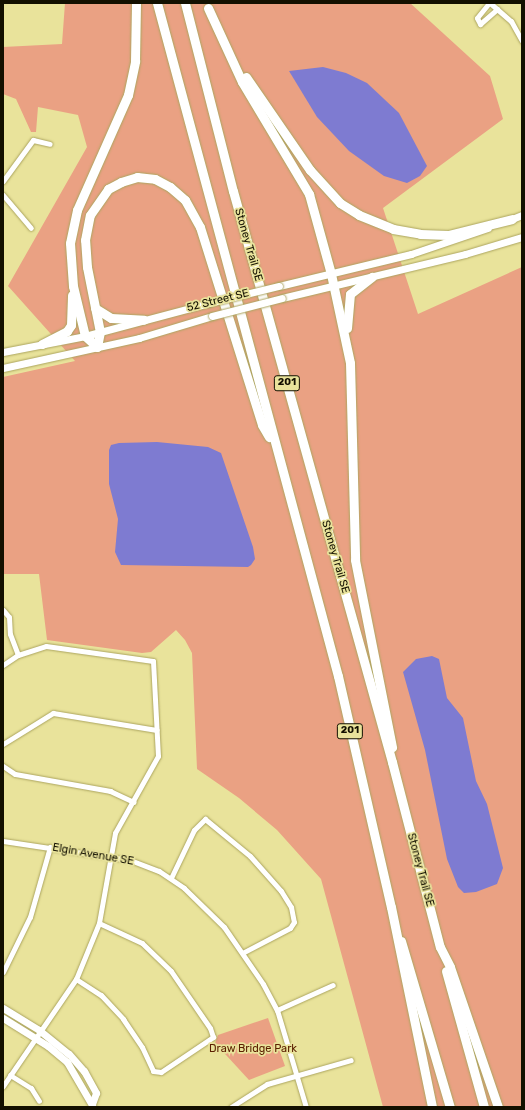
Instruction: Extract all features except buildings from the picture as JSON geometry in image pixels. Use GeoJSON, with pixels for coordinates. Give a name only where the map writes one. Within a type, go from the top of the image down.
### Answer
{"type":"FeatureCollection","features":[{"type":"Feature","properties":{"kind":"highway"},"geometry":{"type":"LineString","coordinates":[[97,347],[85,336],[73,286],[70,265],[73,226],[128,95],[135,61],[136,3]]}},
{"type":"Feature","properties":{"kind":"highway","name":"201"},"geometry":{"type":"LineString","coordinates":[[157,3],[274,445],[338,676],[391,907],[396,946],[432,1107]]}},
{"type":"Feature","properties":{"kind":"highway","name":"Stoney Trail SE"},"geometry":{"type":"LineString","coordinates":[[185,3],[233,191],[392,762],[440,947],[450,967],[498,1107]]}},
{"type":"Feature","properties":{"kind":"highway"},"geometry":{"type":"LineString","coordinates":[[207,5],[242,82],[309,194],[334,286],[346,336],[352,401],[354,560],[391,734],[392,762]]}},
{"type":"Feature","properties":{"kind":"highway"},"geometry":{"type":"LineString","coordinates":[[207,5],[268,110],[310,170],[340,203],[374,223],[420,234],[448,235],[512,219]]}},
{"type":"Feature","properties":{"kind":"highway"},"geometry":{"type":"LineString","coordinates":[[97,347],[100,332],[87,267],[86,240],[90,215],[98,200],[108,189],[137,177],[155,179],[170,187],[185,200],[200,227],[262,425],[274,445]]}},
{"type":"Feature","properties":{"kind":"highway"},"geometry":{"type":"LineString","coordinates":[[346,336],[350,294],[372,277]]}},
{"type":"Feature","properties":{"kind":"highway"},"geometry":{"type":"LineString","coordinates":[[42,344],[67,331],[71,326],[73,286]]}},
{"type":"Feature","properties":{"kind":"highway"},"geometry":{"type":"LineString","coordinates":[[95,308],[111,318],[144,320]]}},
{"type":"Feature","properties":{"kind":"highway"},"geometry":{"type":"LineString","coordinates":[[391,907],[450,1107]]}},
{"type":"Feature","properties":{"kind":"highway"},"geometry":{"type":"LineString","coordinates":[[440,947],[484,1107]]}},
{"type":"Feature","properties":{"kind":"main road","name":"52 Street SE"},"geometry":{"type":"LineString","coordinates":[[3,352],[85,336],[209,303],[419,251],[522,215]]}},
{"type":"Feature","properties":{"kind":"main road","name":"52 Street SE"},"geometry":{"type":"LineString","coordinates":[[3,368],[97,347],[522,237]]}},
{"type":"Feature","properties":{"kind":"main road"},"geometry":{"type":"LineString","coordinates":[[3,1008],[39,1030],[69,1054],[84,1071],[96,1093],[93,1106]]}},
{"type":"Feature","properties":{"kind":"main road"},"geometry":{"type":"LineString","coordinates":[[3,1018],[34,1037],[67,1062],[93,1106]]}},
{"type":"Feature","properties":{"kind":"street"},"geometry":{"type":"LineString","coordinates":[[497,9],[480,24],[477,18],[490,3],[497,9],[511,21],[522,41]]}},
{"type":"Feature","properties":{"kind":"street"},"geometry":{"type":"LineString","coordinates":[[3,181],[33,140],[50,144]]}},
{"type":"Feature","properties":{"kind":"street"},"geometry":{"type":"LineString","coordinates":[[3,195],[31,228]]}},
{"type":"Feature","properties":{"kind":"street"},"geometry":{"type":"LineString","coordinates":[[3,610],[9,617],[10,634],[18,655]]}},
{"type":"Feature","properties":{"kind":"street"},"geometry":{"type":"LineString","coordinates":[[3,665],[18,655],[46,646],[154,661],[158,756],[134,802],[115,833],[99,923],[76,979],[34,1037],[3,1086]]}},
{"type":"Feature","properties":{"kind":"street"},"geometry":{"type":"LineString","coordinates":[[3,744],[53,713],[157,730]]}},
{"type":"Feature","properties":{"kind":"street"},"geometry":{"type":"LineString","coordinates":[[3,766],[15,774],[110,791],[134,802]]}},
{"type":"Feature","properties":{"kind":"street"},"geometry":{"type":"LineString","coordinates":[[171,878],[194,830],[205,819],[250,856],[281,891],[291,907],[294,922],[290,928],[244,952]]}},
{"type":"Feature","properties":{"kind":"street","name":"Elgin Avenue SE"},"geometry":{"type":"LineString","coordinates":[[3,841],[50,847],[144,864],[171,878],[215,918],[244,952],[277,1010],[298,1073],[306,1107]]}},
{"type":"Feature","properties":{"kind":"street"},"geometry":{"type":"LineString","coordinates":[[3,972],[30,917],[50,847]]}},
{"type":"Feature","properties":{"kind":"street"},"geometry":{"type":"LineString","coordinates":[[76,979],[101,995],[123,1019],[142,1047],[153,1071],[161,1072],[213,1037],[206,1022],[171,971],[142,943],[99,923]]}},
{"type":"Feature","properties":{"kind":"street"},"geometry":{"type":"LineString","coordinates":[[277,1010],[333,986]]}},
{"type":"Feature","properties":{"kind":"street"},"geometry":{"type":"LineString","coordinates":[[231,1107],[255,1090],[298,1073],[351,1060]]}},
{"type":"Feature","properties":{"kind":"street"},"geometry":{"type":"LineString","coordinates":[[10,1075],[31,1088],[38,1102]]}},
{"type":"Feature","properties":{"kind":"green space"},"geometry":{"type":"Polygon","coordinates":[[[65,3],[410,3],[490,76],[503,119],[383,208],[418,314],[522,267],[522,1107],[383,1107],[321,879],[277,830],[239,798],[197,769],[192,653],[185,640],[176,630],[151,652],[142,653],[47,640],[39,574],[3,574],[3,377],[75,361],[8,286],[87,147],[78,115],[38,107],[36,132],[31,132],[16,99],[3,94],[3,47],[62,44],[65,3]]]}},
{"type":"Feature","properties":{"kind":"green space","name":"Draw Bridge Park"},"geometry":{"type":"Polygon","coordinates":[[[268,1018],[285,1066],[249,1080],[215,1043],[218,1035],[268,1018]]]}},
{"type":"Feature","properties":{"kind":"shaded area"},"geometry":{"type":"Polygon","coordinates":[[[323,67],[346,73],[367,83],[399,113],[427,166],[420,176],[407,183],[384,176],[349,151],[317,117],[289,71],[323,67]]]}},
{"type":"Feature","properties":{"kind":"shaded area"},"geometry":{"type":"Polygon","coordinates":[[[157,442],[208,447],[221,453],[253,547],[255,559],[251,565],[248,567],[121,565],[115,552],[118,519],[109,484],[109,450],[111,445],[119,443],[157,442]]]}},
{"type":"Feature","properties":{"kind":"shaded area"},"geometry":{"type":"Polygon","coordinates":[[[432,656],[439,659],[447,698],[463,718],[476,781],[487,804],[503,868],[497,884],[476,892],[464,893],[458,887],[447,859],[425,750],[403,672],[416,659],[432,656]]]}}]}
